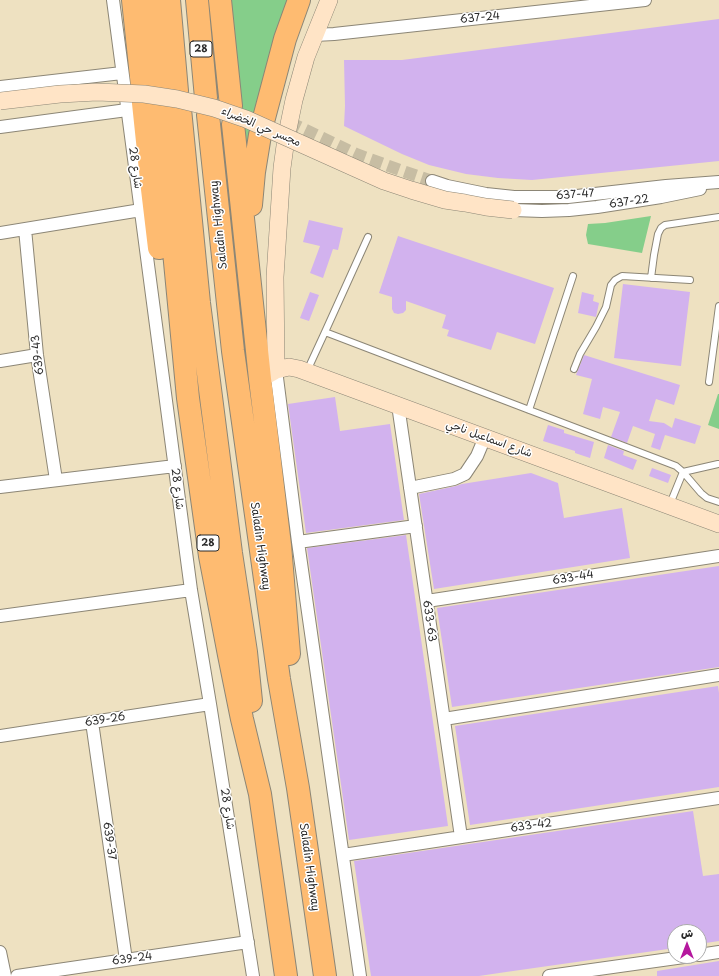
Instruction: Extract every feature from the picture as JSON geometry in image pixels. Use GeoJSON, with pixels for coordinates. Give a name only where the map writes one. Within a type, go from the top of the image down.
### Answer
{"type":"FeatureCollection","features":[{"type":"Feature","properties":{"kind":"highway"},"geometry":{"type":"LineString","coordinates":[[133,0],[156,99]]}},
{"type":"Feature","properties":{"kind":"highway","name":"28"},"geometry":{"type":"LineString","coordinates":[[150,0],[156,99],[199,303],[231,553],[246,652],[260,794],[286,976]]}},
{"type":"Feature","properties":{"kind":"highway","name":"28"},"geometry":{"type":"LineString","coordinates":[[168,0],[156,99],[152,189],[166,293],[188,398],[210,556],[240,712],[260,794]]}},
{"type":"Feature","properties":{"kind":"highway","name":"Saladin Highway"},"geometry":{"type":"LineString","coordinates":[[197,0],[233,351],[279,679],[298,788],[325,976]]}},
{"type":"Feature","properties":{"kind":"highway"},"geometry":{"type":"LineString","coordinates":[[220,0],[248,273],[268,374],[298,788]]}},
{"type":"Feature","properties":{"kind":"highway"},"geometry":{"type":"LineString","coordinates":[[248,273],[249,223],[256,155],[285,39],[299,0]]}},
{"type":"Feature","properties":{"kind":"street","name":"شارع 28"},"geometry":{"type":"LineString","coordinates":[[112,0],[122,73],[156,99],[141,210],[191,590],[253,976]]}},
{"type":"Feature","properties":{"kind":"street"},"geometry":{"type":"LineString","coordinates":[[288,129],[299,80],[306,57],[329,0]]}},
{"type":"Feature","properties":{"kind":"street","name":"637-24"},"geometry":{"type":"LineString","coordinates":[[315,35],[645,0]]}},
{"type":"Feature","properties":{"kind":"street"},"geometry":{"type":"LineString","coordinates":[[0,87],[122,73]]}},
{"type":"Feature","properties":{"kind":"street","name":"مجسر حي الخضراء"},"geometry":{"type":"LineString","coordinates":[[0,101],[60,94],[97,92],[144,94],[177,99],[214,108],[246,119],[384,181],[411,190],[465,204],[513,210]]}},
{"type":"Feature","properties":{"kind":"street"},"geometry":{"type":"LineString","coordinates":[[0,127],[156,99]]}},
{"type":"Feature","properties":{"kind":"street"},"geometry":{"type":"LineString","coordinates":[[285,146],[268,374],[298,542],[360,976]]}},
{"type":"Feature","properties":{"kind":"street","name":"637-47"},"geometry":{"type":"LineString","coordinates":[[432,181],[486,194],[514,197],[568,197],[666,186],[719,183]]}},
{"type":"Feature","properties":{"kind":"street","name":"637-22"},"geometry":{"type":"LineString","coordinates":[[513,210],[542,211],[597,207],[661,197],[719,183]]}},
{"type":"Feature","properties":{"kind":"street"},"geometry":{"type":"LineString","coordinates":[[0,233],[141,210]]}},
{"type":"Feature","properties":{"kind":"street","name":"639-43"},"geometry":{"type":"LineString","coordinates":[[25,229],[37,355],[56,480]]}},
{"type":"Feature","properties":{"kind":"street"},"geometry":{"type":"LineString","coordinates":[[0,361],[37,355]]}},
{"type":"Feature","properties":{"kind":"street","name":"شارع اسماعيل ناجي"},"geometry":{"type":"LineString","coordinates":[[268,374],[289,367],[299,369],[719,524]]}},
{"type":"Feature","properties":{"kind":"street","name":"633-63"},"geometry":{"type":"LineString","coordinates":[[398,405],[461,837]]}},
{"type":"Feature","properties":{"kind":"street"},"geometry":{"type":"LineString","coordinates":[[410,488],[454,479],[464,474],[477,456],[485,437]]}},
{"type":"Feature","properties":{"kind":"street"},"geometry":{"type":"LineString","coordinates":[[0,487],[174,466]]}},
{"type":"Feature","properties":{"kind":"street"},"geometry":{"type":"LineString","coordinates":[[298,542],[416,526]]}},
{"type":"Feature","properties":{"kind":"street","name":"633-44"},"geometry":{"type":"LineString","coordinates":[[427,601],[719,556]]}},
{"type":"Feature","properties":{"kind":"street"},"geometry":{"type":"LineString","coordinates":[[0,616],[191,590]]}},
{"type":"Feature","properties":{"kind":"street"},"geometry":{"type":"LineString","coordinates":[[444,719],[719,675]]}},
{"type":"Feature","properties":{"kind":"street","name":"639-26"},"geometry":{"type":"LineString","coordinates":[[0,736],[210,704]]}},
{"type":"Feature","properties":{"kind":"street","name":"639-37"},"geometry":{"type":"LineString","coordinates":[[92,722],[126,960]]}},
{"type":"Feature","properties":{"kind":"street","name":"633-42"},"geometry":{"type":"LineString","coordinates":[[343,855],[719,798]]}},
{"type":"Feature","properties":{"kind":"street","name":"639-24"},"geometry":{"type":"LineString","coordinates":[[16,976],[248,942]]}},
{"type":"Feature","properties":{"kind":"street"},"geometry":{"type":"LineString","coordinates":[[0,952],[4,976]]}},
{"type":"Feature","properties":{"kind":"street"},"geometry":{"type":"LineString","coordinates":[[707,954],[719,952]]}},
{"type":"Feature","properties":{"kind":"street"},"geometry":{"type":"LineString","coordinates":[[549,976],[667,959]]}},
{"type":"Feature","properties":{"kind":"lane"},"geometry":{"type":"LineString","coordinates":[[651,278],[658,234],[661,228],[665,225],[719,217]]}},
{"type":"Feature","properties":{"kind":"lane"},"geometry":{"type":"LineString","coordinates":[[307,372],[368,237]]}},
{"type":"Feature","properties":{"kind":"lane"},"geometry":{"type":"LineString","coordinates":[[530,410],[573,276]]}},
{"type":"Feature","properties":{"kind":"lane"},"geometry":{"type":"LineString","coordinates":[[574,369],[580,354],[606,307],[611,285],[615,280],[622,276],[690,280]]}},
{"type":"Feature","properties":{"kind":"lane"},"geometry":{"type":"LineString","coordinates":[[709,382],[719,306]]}},
{"type":"Feature","properties":{"kind":"lane"},"geometry":{"type":"LineString","coordinates":[[325,332],[676,466],[701,493],[707,498],[719,502]]}},
{"type":"Feature","properties":{"kind":"lane"},"geometry":{"type":"LineString","coordinates":[[683,472],[718,464]]}},
{"type":"Feature","properties":{"kind":"lane"},"geometry":{"type":"LineString","coordinates":[[670,505],[683,472]]}},
{"type":"Feature","properties":{"kind":"green space"},"geometry":{"type":"Polygon","coordinates":[[[230,0],[291,0],[274,46],[243,163],[230,0]]]}},
{"type":"Feature","properties":{"kind":"green space"},"geometry":{"type":"Polygon","coordinates":[[[651,216],[642,253],[588,244],[586,235],[588,224],[651,216]]]}},
{"type":"Feature","properties":{"kind":"green space"},"geometry":{"type":"Polygon","coordinates":[[[719,394],[719,429],[708,425],[719,394]]]}},
{"type":"Feature","properties":{"kind":"building"},"geometry":{"type":"Polygon","coordinates":[[[719,19],[719,161],[532,180],[498,178],[466,174],[429,165],[402,154],[344,126],[344,60],[402,60],[719,19]]]}},
{"type":"Feature","properties":{"kind":"building"},"geometry":{"type":"Polygon","coordinates":[[[309,220],[343,228],[338,250],[333,249],[323,278],[310,273],[320,246],[303,242],[309,220]]]}},
{"type":"Feature","properties":{"kind":"building"},"geometry":{"type":"Polygon","coordinates":[[[398,236],[554,288],[535,344],[497,332],[491,350],[447,336],[449,330],[442,328],[446,315],[406,301],[406,310],[403,313],[394,313],[392,309],[392,297],[379,293],[398,236]]]}},
{"type":"Feature","properties":{"kind":"building"},"geometry":{"type":"Polygon","coordinates":[[[623,284],[690,292],[681,366],[614,358],[623,284]]]}},
{"type":"Feature","properties":{"kind":"building"},"geometry":{"type":"Polygon","coordinates":[[[310,292],[319,295],[309,321],[300,318],[310,292]]]}},
{"type":"Feature","properties":{"kind":"building"},"geometry":{"type":"Polygon","coordinates":[[[582,292],[594,295],[593,301],[599,303],[596,317],[578,313],[582,292]]]}},
{"type":"Feature","properties":{"kind":"building"},"geometry":{"type":"Polygon","coordinates":[[[584,355],[680,385],[674,405],[656,399],[649,421],[664,423],[672,428],[675,418],[701,426],[695,444],[665,435],[660,450],[651,447],[655,434],[633,426],[627,443],[611,437],[620,412],[603,407],[600,419],[583,414],[592,379],[576,375],[584,355]]]}},
{"type":"Feature","properties":{"kind":"building"},"geometry":{"type":"Polygon","coordinates":[[[335,397],[340,431],[390,424],[404,520],[306,533],[288,404],[335,397]]]}},
{"type":"Feature","properties":{"kind":"building"},"geometry":{"type":"Polygon","coordinates":[[[548,425],[564,430],[564,433],[594,442],[590,458],[575,453],[575,451],[543,441],[548,425]]]}},
{"type":"Feature","properties":{"kind":"building"},"geometry":{"type":"Polygon","coordinates":[[[608,445],[624,451],[623,455],[637,460],[633,470],[604,458],[608,445]]]}},
{"type":"Feature","properties":{"kind":"building"},"geometry":{"type":"Polygon","coordinates":[[[652,468],[671,475],[668,483],[649,476],[652,468]]]}},
{"type":"Feature","properties":{"kind":"building"},"geometry":{"type":"Polygon","coordinates":[[[531,473],[558,483],[564,518],[622,508],[630,558],[434,589],[419,494],[462,484],[531,473]]]}},
{"type":"Feature","properties":{"kind":"building"},"geometry":{"type":"Polygon","coordinates":[[[406,535],[448,826],[349,840],[307,548],[406,535]]]}},
{"type":"Feature","properties":{"kind":"building"},"geometry":{"type":"Polygon","coordinates":[[[719,566],[719,667],[452,707],[437,608],[719,566]]]}},
{"type":"Feature","properties":{"kind":"building"},"geometry":{"type":"Polygon","coordinates":[[[718,686],[719,787],[470,825],[455,726],[718,686]]]}},
{"type":"Feature","properties":{"kind":"building"},"geometry":{"type":"Polygon","coordinates":[[[693,811],[703,876],[719,874],[719,941],[707,943],[707,924],[667,924],[667,949],[479,976],[371,976],[354,861],[693,811]]]}},
{"type":"Feature","properties":{"kind":"building"},"geometry":{"type":"Polygon","coordinates":[[[719,961],[719,976],[657,976],[657,971],[719,961]]]}},
{"type":"Feature","properties":{"kind":"tunnel"},"geometry":{"type":"LineString","coordinates":[[289,122],[356,154],[432,181]]}}]}
